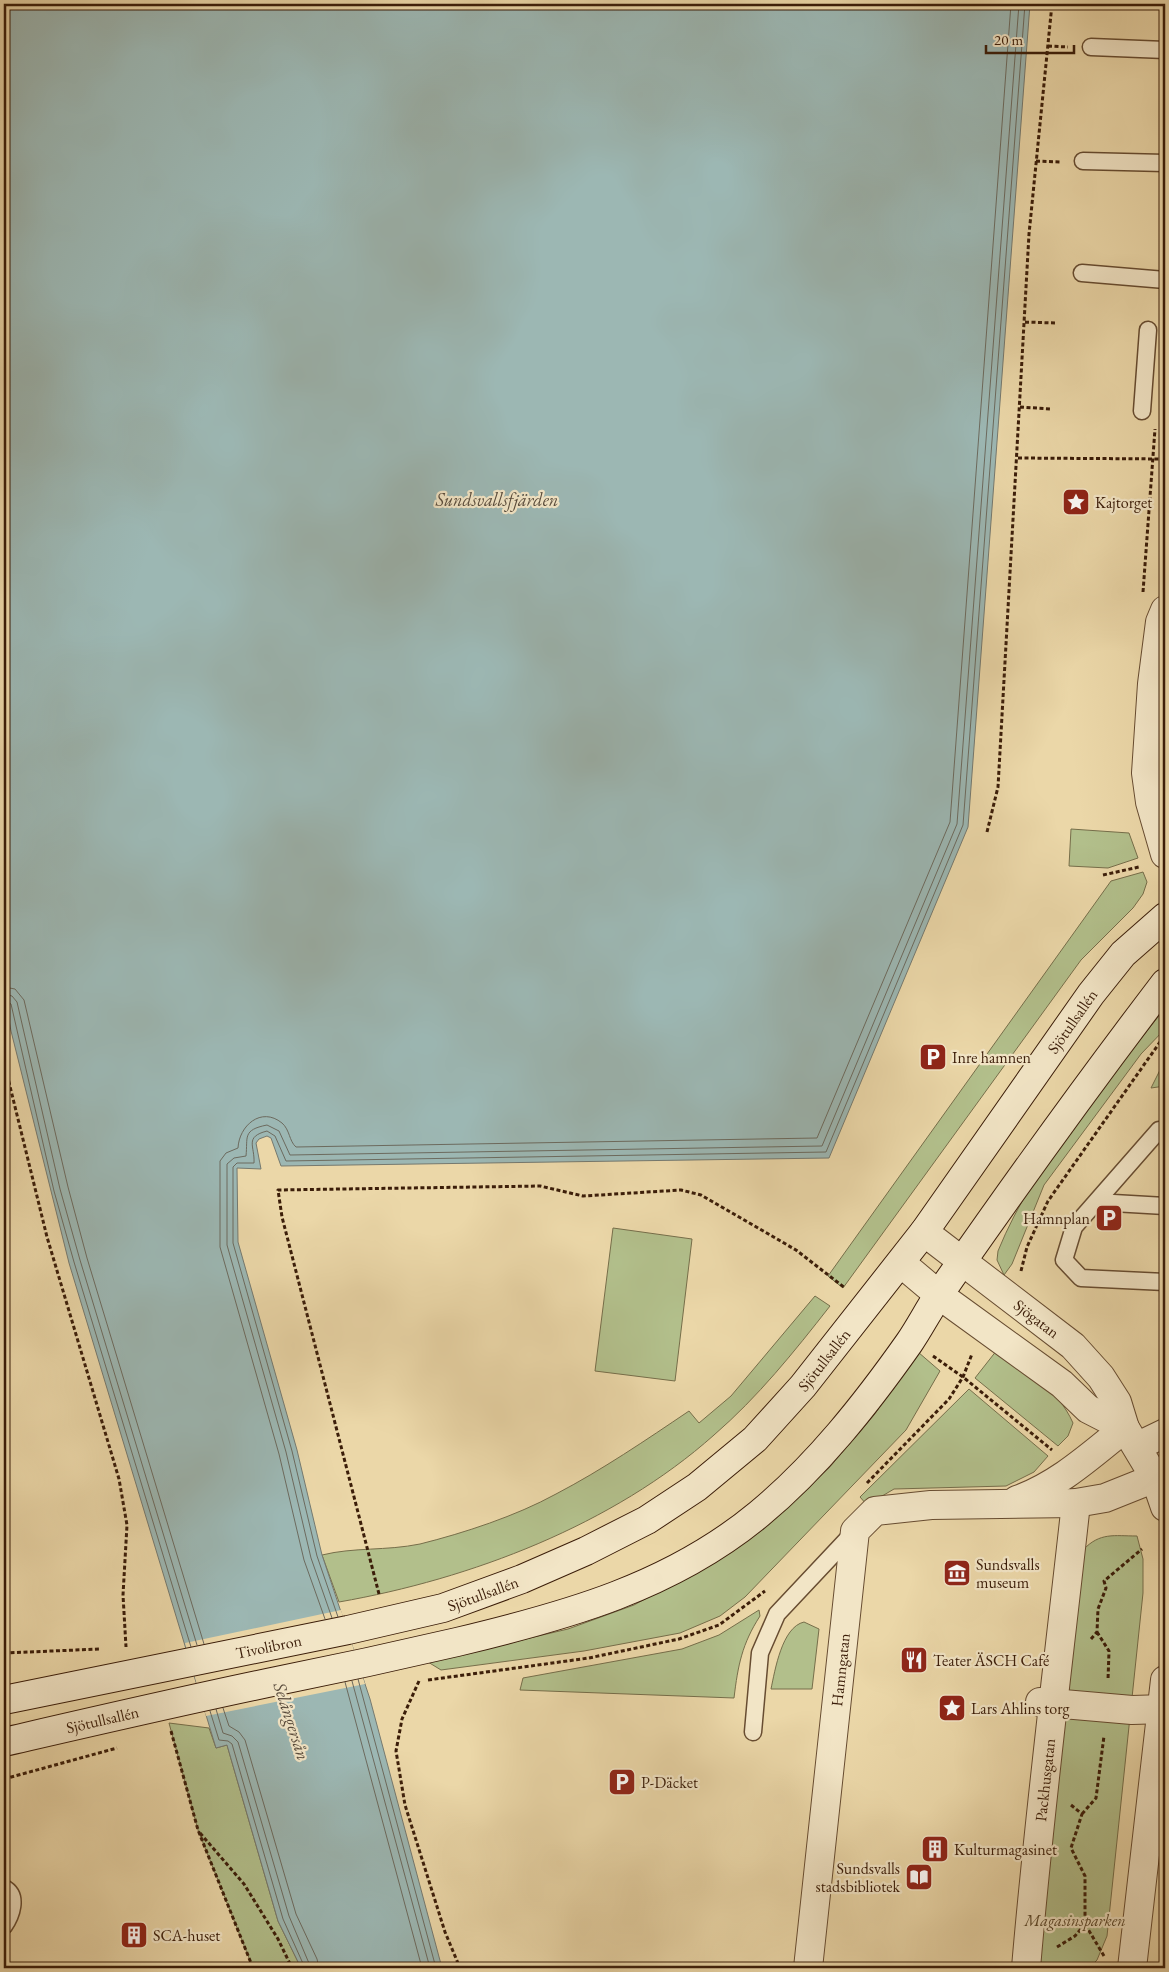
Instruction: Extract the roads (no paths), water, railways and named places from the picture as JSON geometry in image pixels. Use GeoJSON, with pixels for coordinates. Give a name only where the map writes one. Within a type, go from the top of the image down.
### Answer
{"type":"FeatureCollection","features":[{"type":"Feature","properties":{"kind":"main road"},"geometry":{"type":"LineString","coordinates":[[1165,610],[1160,622],[1152,684],[1146,772],[1150,802],[1165,854]]}},
{"type":"Feature","properties":{"kind":"main road","name":"Sjötullsallén"},"geometry":{"type":"LineString","coordinates":[[348,1630],[443,1608],[522,1579],[586,1551],[647,1520],[697,1487],[755,1439],[803,1386],[901,1263],[1092,994],[1124,954],[1165,917]]}},
{"type":"Feature","properties":{"kind":"main road"},"geometry":{"type":"LineString","coordinates":[[939,1295],[1165,983]]}},
{"type":"Feature","properties":{"kind":"main road","name":"Sjögatan"},"geometry":{"type":"LineString","coordinates":[[924,1232],[1072,1346],[1101,1377],[1117,1402],[1131,1437],[1155,1478],[1165,1507]]}},
{"type":"Feature","properties":{"kind":"main road"},"geometry":{"type":"LineString","coordinates":[[901,1263],[939,1295],[1062,1384],[1088,1409],[1131,1437]]}},
{"type":"Feature","properties":{"kind":"main road","name":"Sjötullsallén"},"geometry":{"type":"LineString","coordinates":[[4,1742],[536,1623],[606,1601],[654,1580],[710,1549],[759,1515],[810,1467],[854,1416],[901,1354],[939,1295]]}},
{"type":"Feature","properties":{"kind":"main road"},"geometry":{"type":"LineString","coordinates":[[1006,1504],[1040,1491],[1131,1437],[1165,1433]]}},
{"type":"Feature","properties":{"kind":"main road"},"geometry":{"type":"LineString","coordinates":[[855,1531],[876,1511],[931,1505],[1076,1503],[1105,1498],[1155,1478]]}},
{"type":"Feature","properties":{"kind":"main road","name":"Packhusgatan"},"geometry":{"type":"LineString","coordinates":[[1026,1968],[1036,1846],[1046,1784],[1046,1702],[1076,1503]]}},
{"type":"Feature","properties":{"kind":"main road","name":"Hamngatan"},"geometry":{"type":"LineString","coordinates":[[808,1968],[855,1531]]}},
{"type":"Feature","properties":{"kind":"main road","name":"Tivolibron"},"geometry":{"type":"LineString","coordinates":[[4,1700],[348,1630]]}},
{"type":"Feature","properties":{"kind":"main road"},"geometry":{"type":"LineString","coordinates":[[1132,1968],[1164,1709],[1165,1680]]}},
{"type":"Feature","properties":{"kind":"main road"},"geometry":{"type":"LineString","coordinates":[[1046,1702],[1132,1710],[1164,1709]]}},
{"type":"Feature","properties":{"kind":"lane"},"geometry":{"type":"LineString","coordinates":[[1084,47],[1165,50]]}},
{"type":"Feature","properties":{"kind":"lane"},"geometry":{"type":"LineString","coordinates":[[1076,162],[1165,163]]}},
{"type":"Feature","properties":{"kind":"lane"},"geometry":{"type":"LineString","coordinates":[[1082,273],[1165,280]]}},
{"type":"Feature","properties":{"kind":"lane"},"geometry":{"type":"LineString","coordinates":[[1142,411],[1148,330]]}},
{"type":"Feature","properties":{"kind":"lane"},"geometry":{"type":"LineString","coordinates":[[1165,1130],[1159,1130],[1074,1227],[1064,1260],[1081,1278],[1165,1282]]}},
{"type":"Feature","properties":{"kind":"lane"},"geometry":{"type":"LineString","coordinates":[[1096,1202],[1165,1206]]}},
{"type":"Feature","properties":{"kind":"lane"},"geometry":{"type":"LineString","coordinates":[[753,1732],[760,1653],[777,1614],[855,1531]]}},
{"type":"Feature","properties":{"kind":"lane"},"geometry":{"type":"LineString","coordinates":[[4,1888],[8,1890],[13,1902],[10,1918],[4,1926]]}},
{"type":"Feature","properties":{"kind":"water","name":"Sundsvallsfjärden"},"geometry":{"type":"Polygon","coordinates":[[[4,4],[1030,4],[968,827],[829,1158],[281,1166],[271,1138],[267,1136],[259,1139],[256,1143],[261,1169],[237,1168],[238,1242],[297,1450],[322,1555],[370,1699],[442,1968],[301,1968],[278,1921],[227,1745],[216,1748],[69,1263],[11,1031],[4,993],[4,4]]]}},
{"type":"Feature","properties":{"kind":"place","name":"Kajtorget"},"geometry":{"type":"Point","coordinates":[1076,502]}},
{"type":"Feature","properties":{"kind":"place","name":"Inre hamnen"},"geometry":{"type":"Point","coordinates":[933,1057]}},
{"type":"Feature","properties":{"kind":"place","name":"Hamnplan"},"geometry":{"type":"Point","coordinates":[1109,1218]}},
{"type":"Feature","properties":{"kind":"place","name":"Sundsvalls museum"},"geometry":{"type":"Point","coordinates":[957,1573]}},
{"type":"Feature","properties":{"kind":"place","name":"Teater ÄSCH Café"},"geometry":{"type":"Point","coordinates":[914,1660]}},
{"type":"Feature","properties":{"kind":"place","name":"Lars Ahlins torg"},"geometry":{"type":"Point","coordinates":[952,1708]}},
{"type":"Feature","properties":{"kind":"place","name":"P-Däcket"},"geometry":{"type":"Point","coordinates":[622,1782]}},
{"type":"Feature","properties":{"kind":"place","name":"Kulturmagasinet"},"geometry":{"type":"Point","coordinates":[935,1849]}},
{"type":"Feature","properties":{"kind":"place","name":"Sundsvalls stadsbibliotek"},"geometry":{"type":"Point","coordinates":[919,1877]}},
{"type":"Feature","properties":{"kind":"place","name":"SCA-huset"},"geometry":{"type":"Point","coordinates":[134,1935]}},
{"type":"Feature","properties":{"kind":"water label","name":"Selångersån"},"geometry":{"type":"Point","coordinates":[292,1721]}},
{"type":"Feature","properties":{"kind":"park label","name":"Magasinsparken"},"geometry":{"type":"Point","coordinates":[1075,1920]}}]}
